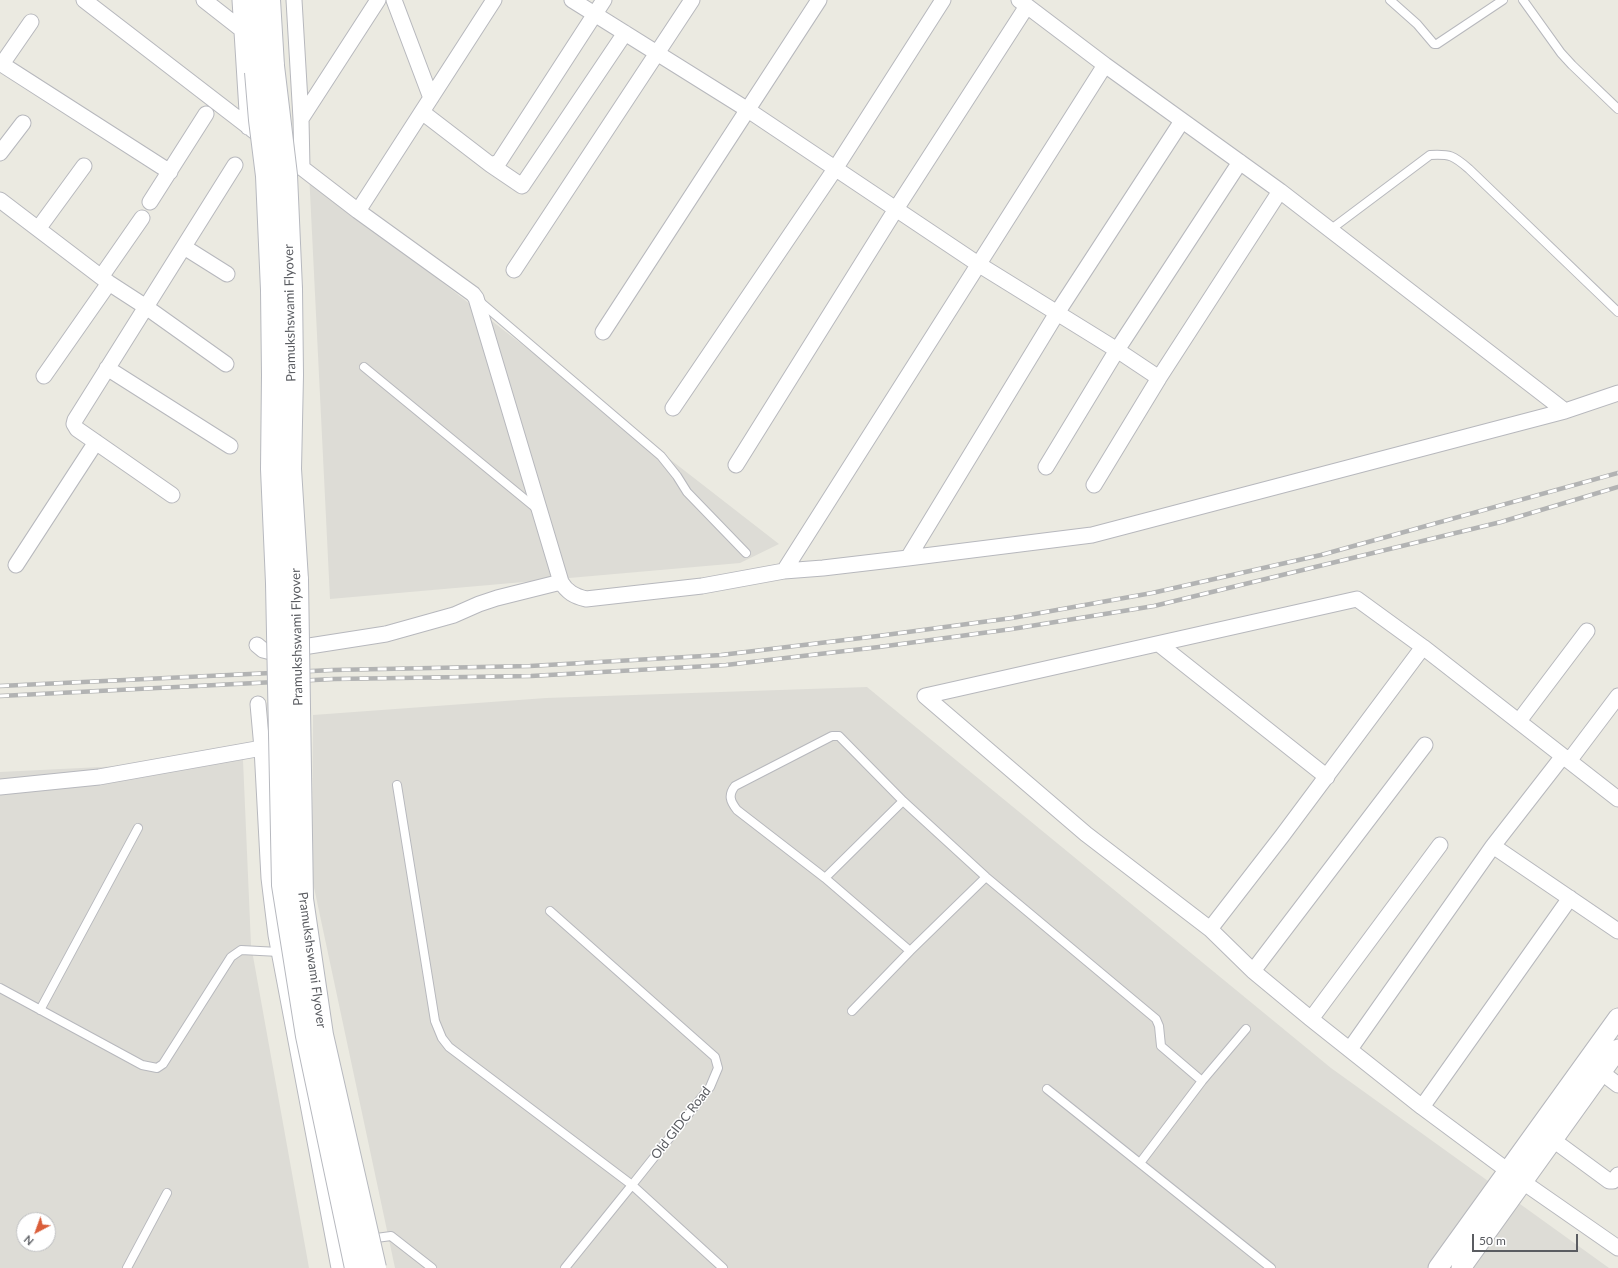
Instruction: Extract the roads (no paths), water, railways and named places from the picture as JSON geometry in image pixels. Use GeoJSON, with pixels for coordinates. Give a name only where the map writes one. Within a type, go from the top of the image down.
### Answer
{"type":"FeatureCollection","features":[{"type":"Feature","properties":{"kind":"main road","name":"Pramukshswami Flyover"},"geometry":{"type":"LineString","coordinates":[[251,0],[260,120],[267,176],[272,260],[272,469],[277,583],[283,885],[307,1036],[356,1268]]}},
{"type":"Feature","properties":{"kind":"main road","name":"Pramukshswami Flyover"},"geometry":{"type":"LineString","coordinates":[[269,0],[273,66],[286,175],[290,259],[292,375],[290,469],[297,580],[302,899],[322,1035],[375,1268]]}},
{"type":"Feature","properties":{"kind":"street"},"geometry":{"type":"LineString","coordinates":[[84,0],[358,212],[470,292],[476,298],[561,582],[570,593],[577,597],[586,598],[702,586],[784,571],[823,568],[1092,535],[1565,410],[1618,393]]}},
{"type":"Feature","properties":{"kind":"street"},"geometry":{"type":"LineString","coordinates":[[204,0],[241,28]]}},
{"type":"Feature","properties":{"kind":"street"},"geometry":{"type":"LineString","coordinates":[[240,0],[248,127]]}},
{"type":"Feature","properties":{"kind":"street"},"geometry":{"type":"LineString","coordinates":[[294,0],[301,119],[302,168]]}},
{"type":"Feature","properties":{"kind":"street"},"geometry":{"type":"LineString","coordinates":[[301,119],[378,0]]}},
{"type":"Feature","properties":{"kind":"street"},"geometry":{"type":"LineString","coordinates":[[394,0],[431,98]]}},
{"type":"Feature","properties":{"kind":"street"},"geometry":{"type":"LineString","coordinates":[[358,212],[494,0]]}},
{"type":"Feature","properties":{"kind":"street"},"geometry":{"type":"LineString","coordinates":[[572,0],[748,110],[978,264],[1117,350],[1159,378]]}},
{"type":"Feature","properties":{"kind":"street"},"geometry":{"type":"LineString","coordinates":[[491,165],[499,162],[503,158],[604,0]]}},
{"type":"Feature","properties":{"kind":"street"},"geometry":{"type":"LineString","coordinates":[[514,270],[692,0]]}},
{"type":"Feature","properties":{"kind":"street"},"geometry":{"type":"LineString","coordinates":[[603,332],[819,0]]}},
{"type":"Feature","properties":{"kind":"street"},"geometry":{"type":"LineString","coordinates":[[673,408],[835,168],[943,0]]}},
{"type":"Feature","properties":{"kind":"street"},"geometry":{"type":"LineString","coordinates":[[736,465],[896,210],[1023,3],[1105,65],[1280,191],[1565,410]]}},
{"type":"Feature","properties":{"kind":"street"},"geometry":{"type":"LineString","coordinates":[[31,22],[1,64],[170,172]]}},
{"type":"Feature","properties":{"kind":"street"},"geometry":{"type":"LineString","coordinates":[[422,112],[491,165],[522,186],[625,33]]}},
{"type":"Feature","properties":{"kind":"street"},"geometry":{"type":"LineString","coordinates":[[784,571],[1105,65]]}},
{"type":"Feature","properties":{"kind":"street"},"geometry":{"type":"LineString","coordinates":[[150,202],[206,114]]}},
{"type":"Feature","properties":{"kind":"street"},"geometry":{"type":"LineString","coordinates":[[908,558],[1057,313],[1182,121]]}},
{"type":"Feature","properties":{"kind":"street"},"geometry":{"type":"LineString","coordinates":[[0,153],[23,123]]}},
{"type":"Feature","properties":{"kind":"street"},"geometry":{"type":"LineString","coordinates":[[1046,467],[1117,350],[1240,162]]}},
{"type":"Feature","properties":{"kind":"street"},"geometry":{"type":"LineString","coordinates":[[172,495],[77,430],[74,424],[107,368],[235,165]]}},
{"type":"Feature","properties":{"kind":"street"},"geometry":{"type":"LineString","coordinates":[[38,229],[84,166]]}},
{"type":"Feature","properties":{"kind":"street"},"geometry":{"type":"LineString","coordinates":[[1094,485],[1159,378],[1280,191]]}},
{"type":"Feature","properties":{"kind":"street"},"geometry":{"type":"LineString","coordinates":[[0,200],[105,280],[146,307],[226,364]]}},
{"type":"Feature","properties":{"kind":"street"},"geometry":{"type":"LineString","coordinates":[[44,376],[105,280],[142,218]]}},
{"type":"Feature","properties":{"kind":"street"},"geometry":{"type":"LineString","coordinates":[[184,247],[227,274]]}},
{"type":"Feature","properties":{"kind":"street"},"geometry":{"type":"LineString","coordinates":[[107,368],[230,446]]}},
{"type":"Feature","properties":{"kind":"street"},"geometry":{"type":"LineString","coordinates":[[16,565],[96,442]]}},
{"type":"Feature","properties":{"kind":"street"},"geometry":{"type":"LineString","coordinates":[[257,645],[263,650],[271,652],[386,634],[454,615],[497,598],[561,582]]}},
{"type":"Feature","properties":{"kind":"street"},"geometry":{"type":"LineString","coordinates":[[1618,799],[1423,647],[1357,599],[925,696],[1086,834],[1210,929],[1253,970],[1311,1019],[1422,1107],[1523,1182],[1618,1248]]}},
{"type":"Feature","properties":{"kind":"street"},"geometry":{"type":"LineString","coordinates":[[1519,721],[1587,631]]}},
{"type":"Feature","properties":{"kind":"street"},"geometry":{"type":"LineString","coordinates":[[1159,644],[1327,777]]}},
{"type":"Feature","properties":{"kind":"street"},"geometry":{"type":"LineString","coordinates":[[1210,929],[1327,777],[1423,647]]}},
{"type":"Feature","properties":{"kind":"street"},"geometry":{"type":"LineString","coordinates":[[1350,1049],[1493,846],[1618,696]]}},
{"type":"Feature","properties":{"kind":"street"},"geometry":{"type":"LineString","coordinates":[[258,704],[272,908],[339,1268]]}},
{"type":"Feature","properties":{"kind":"street"},"geometry":{"type":"LineString","coordinates":[[1253,970],[1425,745]]}},
{"type":"Feature","properties":{"kind":"street"},"geometry":{"type":"LineString","coordinates":[[0,787],[99,777],[262,748]]}},
{"type":"Feature","properties":{"kind":"street"},"geometry":{"type":"LineString","coordinates":[[1311,1019],[1440,845]]}},
{"type":"Feature","properties":{"kind":"street"},"geometry":{"type":"LineString","coordinates":[[1493,846],[1618,931]]}},
{"type":"Feature","properties":{"kind":"street"},"geometry":{"type":"LineString","coordinates":[[1422,1107],[1570,898]]}},
{"type":"Feature","properties":{"kind":"street"},"geometry":{"type":"LineString","coordinates":[[1438,1268],[1508,1170],[1545,1134],[1594,1067],[1618,1018]]}},
{"type":"Feature","properties":{"kind":"street"},"geometry":{"type":"LineString","coordinates":[[1594,1067],[1618,1049]]}},
{"type":"Feature","properties":{"kind":"street"},"geometry":{"type":"LineString","coordinates":[[1594,1067],[1618,1084]]}},
{"type":"Feature","properties":{"kind":"street"},"geometry":{"type":"LineString","coordinates":[[1545,1134],[1609,1181],[1613,1181],[1618,1175]]}},
{"type":"Feature","properties":{"kind":"street"},"geometry":{"type":"LineString","coordinates":[[1461,1268],[1523,1182],[1545,1134]]}},
{"type":"Feature","properties":{"kind":"lane"},"geometry":{"type":"LineString","coordinates":[[1390,0],[1417,24],[1434,44],[1437,44],[1503,0]]}},
{"type":"Feature","properties":{"kind":"lane"},"geometry":{"type":"LineString","coordinates":[[1523,0],[1561,53],[1618,109]]}},
{"type":"Feature","properties":{"kind":"lane"},"geometry":{"type":"LineString","coordinates":[[1330,230],[1430,155],[1447,154],[1457,158],[1469,169],[1618,312]]}},
{"type":"Feature","properties":{"kind":"lane"},"geometry":{"type":"LineString","coordinates":[[476,298],[661,456],[670,465],[686,492],[746,553]]}},
{"type":"Feature","properties":{"kind":"lane"},"geometry":{"type":"LineString","coordinates":[[364,367],[540,511]]}},
{"type":"Feature","properties":{"kind":"lane"},"geometry":{"type":"LineString","coordinates":[[910,951],[825,878],[737,810],[730,797],[735,786],[836,735],[839,736],[903,801],[986,877],[1156,1019],[1159,1026],[1160,1046],[1202,1081]]}},
{"type":"Feature","properties":{"kind":"lane"},"geometry":{"type":"LineString","coordinates":[[397,785],[435,1021],[442,1038],[449,1047],[632,1185],[723,1268]]}},
{"type":"Feature","properties":{"kind":"lane"},"geometry":{"type":"LineString","coordinates":[[825,878],[903,801]]}},
{"type":"Feature","properties":{"kind":"lane"},"geometry":{"type":"LineString","coordinates":[[40,1010],[138,828]]}},
{"type":"Feature","properties":{"kind":"lane"},"geometry":{"type":"LineString","coordinates":[[852,1011],[910,951],[986,877]]}},
{"type":"Feature","properties":{"kind":"lane","name":"Old GIDC Road"},"geometry":{"type":"LineString","coordinates":[[550,911],[715,1057],[718,1068],[710,1087],[564,1268]]}},
{"type":"Feature","properties":{"kind":"lane"},"geometry":{"type":"LineString","coordinates":[[0,988],[142,1065],[157,1068],[163,1064],[232,956],[241,950],[279,952]]}},
{"type":"Feature","properties":{"kind":"lane"},"geometry":{"type":"LineString","coordinates":[[1140,1163],[1202,1081],[1246,1029]]}},
{"type":"Feature","properties":{"kind":"lane"},"geometry":{"type":"LineString","coordinates":[[1047,1088],[1271,1268]]}},
{"type":"Feature","properties":{"kind":"lane"},"geometry":{"type":"LineString","coordinates":[[127,1268],[167,1192]]}},
{"type":"Feature","properties":{"kind":"lane"},"geometry":{"type":"LineString","coordinates":[[334,1244],[391,1236],[432,1268]]}},
{"type":"Feature","properties":{"kind":"railway"},"geometry":{"type":"LineString","coordinates":[[0,686],[333,670],[530,666],[721,655],[878,636],[1012,618],[1152,593],[1321,555],[1618,473]]}},
{"type":"Feature","properties":{"kind":"railway"},"geometry":{"type":"LineString","coordinates":[[0,696],[334,679],[531,676],[726,665],[879,647],[1012,629],[1154,606],[1501,522],[1618,487]]}}]}
